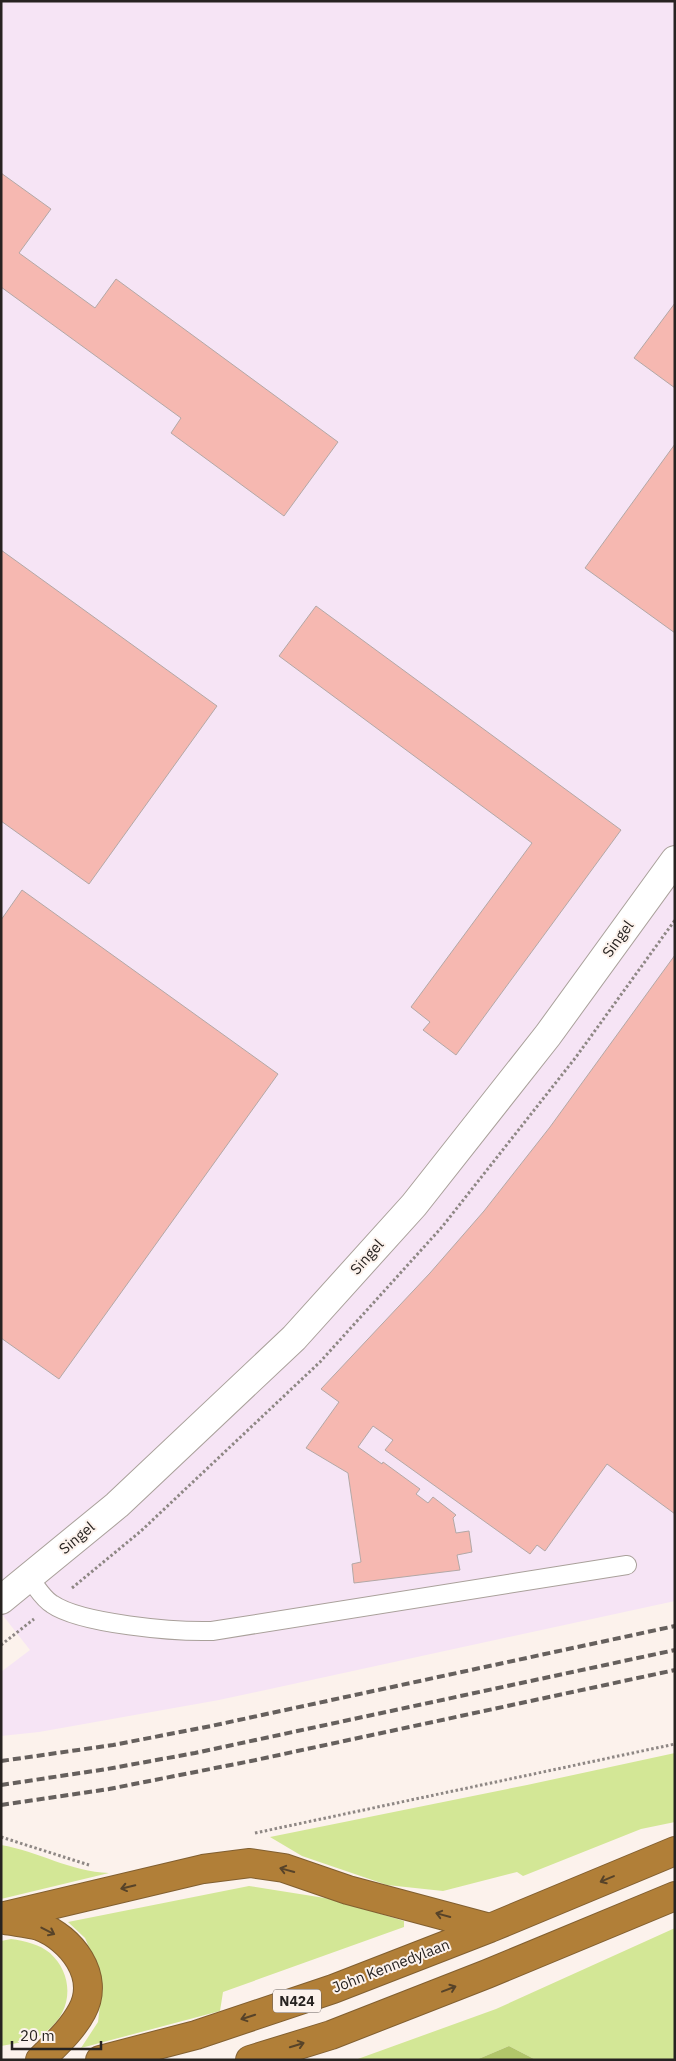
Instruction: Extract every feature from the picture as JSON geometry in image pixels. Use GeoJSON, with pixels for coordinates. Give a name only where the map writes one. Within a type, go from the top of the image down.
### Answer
{"type":"FeatureCollection","features":[{"type":"Feature","properties":{"kind":"highway","name":"John Kennedylaan"},"geometry":{"type":"LineString","coordinates":[[100,2060],[196,2034],[333,1989],[490,1928],[675,1851]]}},
{"type":"Feature","properties":{"kind":"highway"},"geometry":{"type":"LineString","coordinates":[[1,1918],[204,1869],[250,1863],[284,1868],[348,1890],[490,1928]]}},
{"type":"Feature","properties":{"kind":"highway"},"geometry":{"type":"LineString","coordinates":[[250,2060],[331,2035],[487,1974],[675,1896]]}},
{"type":"Feature","properties":{"kind":"highway"},"geometry":{"type":"LineString","coordinates":[[1,1918],[39,1926],[62,1938],[77,1954],[86,1972],[88,1990],[84,2008],[72,2028],[40,2060]]}},
{"type":"Feature","properties":{"kind":"street","name":"Singel"},"geometry":{"type":"LineString","coordinates":[[1,1600],[118,1505],[294,1338],[401,1220],[548,1035],[675,860]]}},
{"type":"Feature","properties":{"kind":"lane"},"geometry":{"type":"LineString","coordinates":[[28,1578],[52,1604],[87,1619],[185,1632],[212,1630],[627,1565]]}},
{"type":"Feature","properties":{"kind":"path"},"geometry":{"type":"LineString","coordinates":[[254,1833],[675,1744]]}},
{"type":"Feature","properties":{"kind":"path"},"geometry":{"type":"LineString","coordinates":[[1,1837],[87,1864],[96,1865]]}},
{"type":"Feature","properties":{"kind":"shaded area"},"geometry":{"type":"Polygon","coordinates":[[[1,1],[675,1],[675,1601],[219,1700],[39,1732],[1,1736],[1,1672],[30,1650],[1,1613],[1,1]]]}},
{"type":"Feature","properties":{"kind":"green space"},"geometry":{"type":"Polygon","coordinates":[[[675,1753],[675,1822],[641,1829],[523,1876],[517,1872],[443,1891],[387,1885],[302,1856],[270,1837],[527,1785],[675,1753]]]}},
{"type":"Feature","properties":{"kind":"green space"},"geometry":{"type":"Polygon","coordinates":[[[1,1845],[81,1869],[109,1873],[1,1899],[1,1845]]]}},
{"type":"Feature","properties":{"kind":"green space"},"geometry":{"type":"Polygon","coordinates":[[[249,1886],[331,1899],[404,1921],[404,1927],[223,1992],[220,2011],[81,2048],[98,2022],[101,1996],[98,1968],[85,1938],[68,1922],[249,1886]]]}},
{"type":"Feature","properties":{"kind":"green space"},"geometry":{"type":"Polygon","coordinates":[[[675,1928],[675,2060],[536,2060],[509,2046],[476,2060],[355,2060],[496,2009],[675,1928]]]}},
{"type":"Feature","properties":{"kind":"green space"},"geometry":{"type":"Polygon","coordinates":[[[11,1939],[32,1943],[41,1947],[58,1962],[67,1982],[66,2003],[56,2022],[43,2034],[19,2043],[1,2046],[1,1941],[11,1939]]]}},
{"type":"Feature","properties":{"kind":"green space"},"geometry":{"type":"Polygon","coordinates":[[[509,2046],[536,2060],[476,2060],[509,2046]]]}},
{"type":"Feature","properties":{"kind":"building"},"geometry":{"type":"Polygon","coordinates":[[[1,173],[51,209],[19,253],[95,308],[116,279],[338,442],[284,516],[171,433],[181,418],[1,287],[1,173]]]}},
{"type":"Feature","properties":{"kind":"building"},"geometry":{"type":"Polygon","coordinates":[[[675,303],[675,388],[634,358],[675,303]]]}},
{"type":"Feature","properties":{"kind":"building"},"geometry":{"type":"Polygon","coordinates":[[[675,444],[675,633],[585,568],[675,444]]]}},
{"type":"Feature","properties":{"kind":"building"},"geometry":{"type":"Polygon","coordinates":[[[1,550],[217,706],[89,884],[1,821],[1,550]]]}},
{"type":"Feature","properties":{"kind":"building"},"geometry":{"type":"Polygon","coordinates":[[[316,606],[621,830],[456,1055],[423,1030],[430,1022],[411,1007],[532,843],[279,656],[316,606]]]}},
{"type":"Feature","properties":{"kind":"building"},"geometry":{"type":"Polygon","coordinates":[[[22,890],[278,1074],[59,1379],[1,1338],[1,920],[22,890]]]}},
{"type":"Feature","properties":{"kind":"building"},"geometry":{"type":"Polygon","coordinates":[[[675,955],[675,1514],[607,1464],[545,1551],[537,1545],[530,1554],[385,1450],[393,1440],[373,1426],[358,1447],[382,1464],[383,1462],[420,1489],[416,1494],[428,1503],[433,1497],[456,1515],[453,1518],[456,1533],[469,1531],[472,1552],[457,1555],[460,1570],[354,1583],[352,1564],[361,1562],[348,1473],[306,1448],[339,1402],[321,1389],[430,1273],[484,1211],[550,1127],[675,955]]]}},
{"type":"Feature","properties":{"kind":"railway"},"geometry":{"type":"LineString","coordinates":[[1,1761],[113,1745],[211,1726],[675,1626]]}},
{"type":"Feature","properties":{"kind":"railway"},"geometry":{"type":"LineString","coordinates":[[1,1785],[195,1753],[675,1650]]}},
{"type":"Feature","properties":{"kind":"railway"},"geometry":{"type":"LineString","coordinates":[[1,1805],[109,1789],[251,1761],[675,1670]]}}]}
